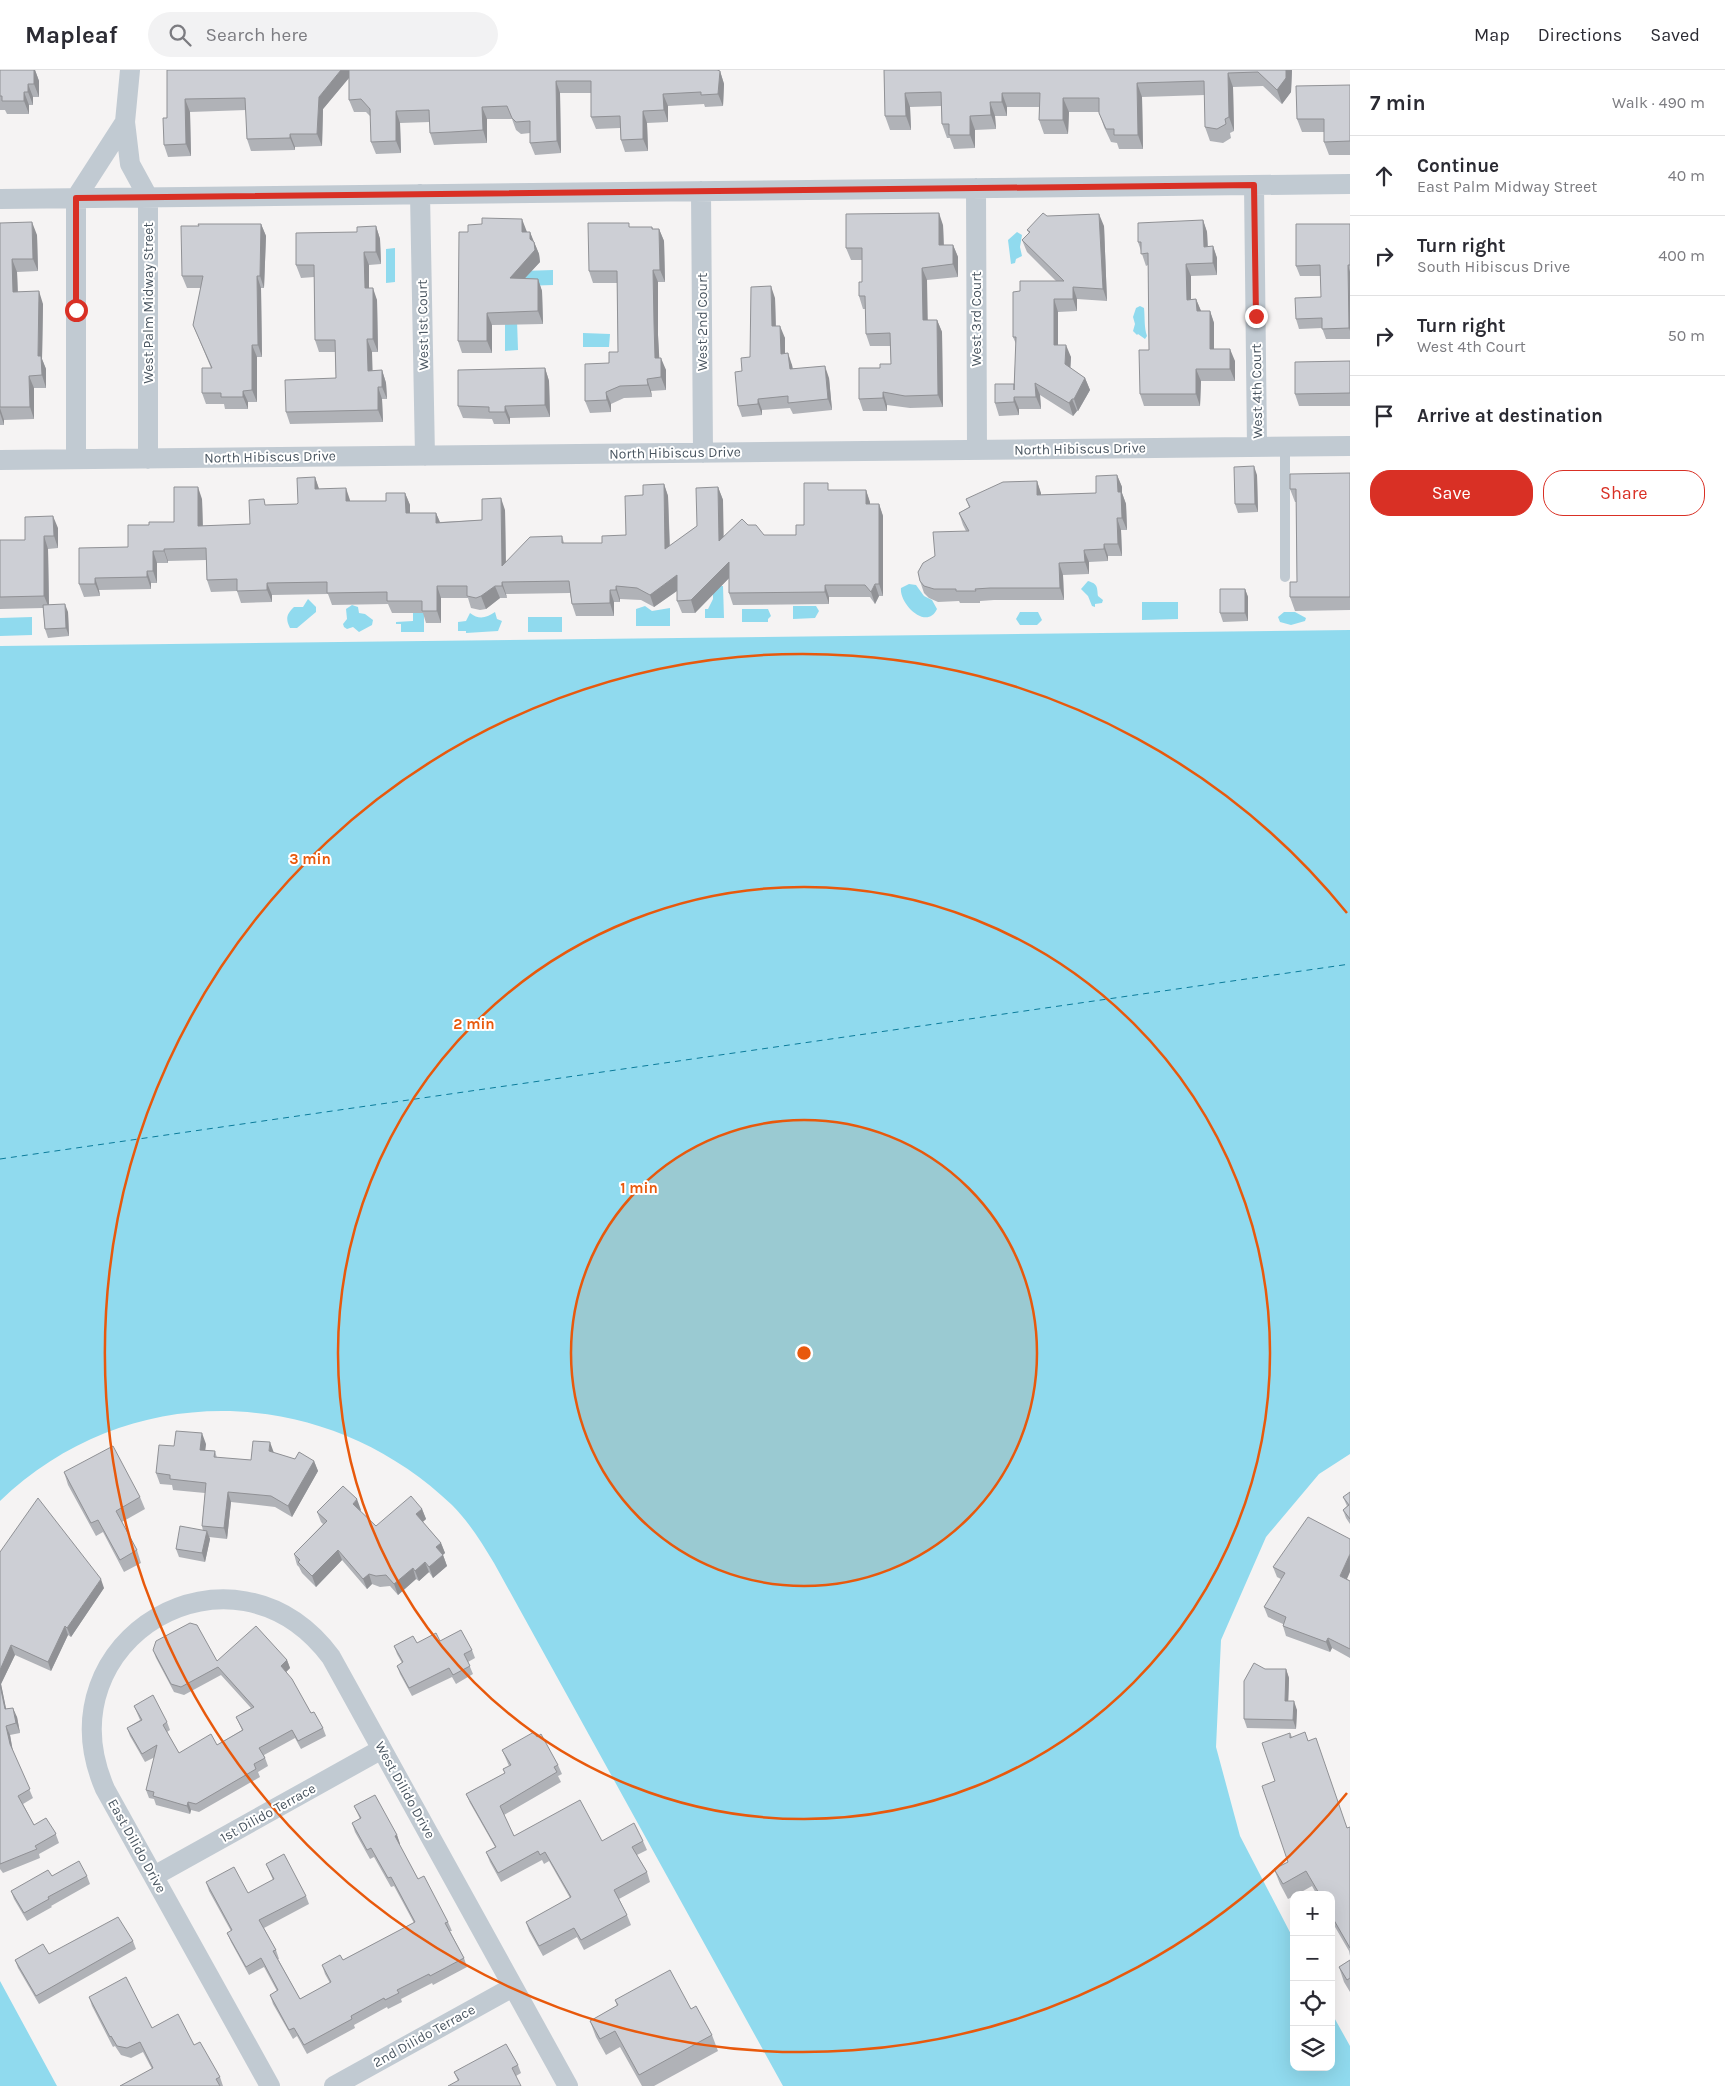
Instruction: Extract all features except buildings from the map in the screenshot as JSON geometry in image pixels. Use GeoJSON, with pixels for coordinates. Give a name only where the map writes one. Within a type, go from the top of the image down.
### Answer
{"type":"FeatureCollection","features":[{"type":"Feature","properties":{"kind":"street"},"geometry":{"type":"LineString","coordinates":[[76,460],[76,198],[124,122],[130,70]]}},
{"type":"Feature","properties":{"kind":"street","name":"West Palm Midway Street"},"geometry":{"type":"LineString","coordinates":[[124,122],[130,164],[148,197],[148,459]]}},
{"type":"Feature","properties":{"kind":"street"},"geometry":{"type":"LineString","coordinates":[[0,199],[1350,184]]}},
{"type":"Feature","properties":{"kind":"street","name":"West 4th Court"},"geometry":{"type":"LineString","coordinates":[[1254,185],[1257,447]]}},
{"type":"Feature","properties":{"kind":"street","name":"West 3rd Court"},"geometry":{"type":"LineString","coordinates":[[976,188],[977,450]]}},
{"type":"Feature","properties":{"kind":"street","name":"West 2nd Court"},"geometry":{"type":"LineString","coordinates":[[701,191],[703,453]]}},
{"type":"Feature","properties":{"kind":"street","name":"West 1st Court"},"geometry":{"type":"LineString","coordinates":[[420,194],[425,456]]}},
{"type":"Feature","properties":{"kind":"street","name":"North Hibiscus Drive"},"geometry":{"type":"LineString","coordinates":[[0,460],[1350,446]]}},
{"type":"Feature","properties":{"kind":"street","name":"West Dilido Drive"},"geometry":{"type":"LineString","coordinates":[[167,1612],[198,1602],[230,1599],[264,1605],[297,1622],[316,1638],[331,1657],[568,2086]]}},
{"type":"Feature","properties":{"kind":"street","name":"East Dilido Drive"},"geometry":{"type":"LineString","coordinates":[[167,1612],[136,1632],[114,1656],[100,1686],[92,1717],[93,1749],[100,1777],[270,2086]]}},
{"type":"Feature","properties":{"kind":"street","name":"1st Dilido Terrace"},"geometry":{"type":"LineString","coordinates":[[154,1876],[382,1749]]}},
{"type":"Feature","properties":{"kind":"street","name":"2nd Dilido Terrace"},"geometry":{"type":"LineString","coordinates":[[334,2086],[513,1987]]}},
{"type":"Feature","properties":{"kind":"lane"},"geometry":{"type":"LineString","coordinates":[[1284,578],[1285,447]]}},
{"type":"Feature","properties":{"kind":"water"},"geometry":{"type":"Polygon","coordinates":[[[1017,232],[1022,235],[1020,247],[1022,256],[1016,259],[1015,263],[1011,264],[1008,240],[1017,232]]]}},
{"type":"Feature","properties":{"kind":"water"},"geometry":{"type":"Polygon","coordinates":[[[395,248],[395,282],[386,283],[386,249],[395,248]]]}},
{"type":"Feature","properties":{"kind":"water"},"geometry":{"type":"Polygon","coordinates":[[[553,270],[553,285],[523,286],[523,271],[553,270]]]}},
{"type":"Feature","properties":{"kind":"water"},"geometry":{"type":"Polygon","coordinates":[[[1140,306],[1144,308],[1147,336],[1145,339],[1133,331],[1135,324],[1133,317],[1136,308],[1140,306]]]}},
{"type":"Feature","properties":{"kind":"water"},"geometry":{"type":"Polygon","coordinates":[[[505,320],[517,320],[518,350],[505,351],[505,320]]]}},
{"type":"Feature","properties":{"kind":"water"},"geometry":{"type":"Polygon","coordinates":[[[583,333],[610,334],[609,347],[583,347],[583,333]]]}},
{"type":"Feature","properties":{"kind":"water"},"geometry":{"type":"Polygon","coordinates":[[[1088,581],[1095,585],[1098,596],[1103,600],[1102,603],[1095,604],[1095,607],[1092,606],[1088,596],[1081,589],[1088,581]]]}},
{"type":"Feature","properties":{"kind":"water"},"geometry":{"type":"Polygon","coordinates":[[[909,584],[916,585],[924,596],[932,600],[937,609],[932,615],[927,617],[914,613],[904,601],[901,588],[909,584]]]}},
{"type":"Feature","properties":{"kind":"water"},"geometry":{"type":"Polygon","coordinates":[[[713,586],[723,586],[724,618],[705,618],[705,609],[708,609],[713,599],[713,586]]]}},
{"type":"Feature","properties":{"kind":"water"},"geometry":{"type":"Polygon","coordinates":[[[308,599],[316,607],[316,612],[297,628],[290,628],[287,619],[290,612],[294,607],[303,607],[308,599]]]}},
{"type":"Feature","properties":{"kind":"water"},"geometry":{"type":"Polygon","coordinates":[[[424,600],[424,632],[401,632],[401,624],[396,624],[396,622],[413,621],[413,601],[424,600]]]}},
{"type":"Feature","properties":{"kind":"water"},"geometry":{"type":"Polygon","coordinates":[[[1142,602],[1178,602],[1178,619],[1142,620],[1142,602]]]}},
{"type":"Feature","properties":{"kind":"water"},"geometry":{"type":"Polygon","coordinates":[[[352,605],[358,607],[359,613],[365,614],[373,620],[372,625],[359,632],[353,627],[347,629],[344,627],[343,624],[347,619],[346,609],[352,605]]]}},
{"type":"Feature","properties":{"kind":"water"},"geometry":{"type":"Polygon","coordinates":[[[645,606],[652,611],[670,608],[670,626],[636,626],[636,609],[645,606]]]}},
{"type":"Feature","properties":{"kind":"water"},"geometry":{"type":"Polygon","coordinates":[[[793,606],[816,606],[819,611],[815,618],[793,619],[793,606]]]}},
{"type":"Feature","properties":{"kind":"water"},"geometry":{"type":"Polygon","coordinates":[[[742,609],[768,609],[771,616],[768,622],[742,622],[742,609]]]}},
{"type":"Feature","properties":{"kind":"water"},"geometry":{"type":"Polygon","coordinates":[[[495,612],[497,619],[502,621],[498,631],[466,633],[466,631],[458,631],[458,622],[466,621],[470,613],[476,617],[482,617],[489,616],[495,612]]]}},
{"type":"Feature","properties":{"kind":"water"},"geometry":{"type":"Polygon","coordinates":[[[1020,612],[1038,612],[1042,620],[1037,625],[1020,625],[1016,619],[1020,612]]]}},
{"type":"Feature","properties":{"kind":"water"},"geometry":{"type":"Polygon","coordinates":[[[1284,612],[1295,612],[1306,618],[1305,621],[1291,625],[1280,622],[1278,617],[1284,612]]]}},
{"type":"Feature","properties":{"kind":"water"},"geometry":{"type":"Polygon","coordinates":[[[32,617],[32,635],[0,636],[0,618],[32,617]]]}},
{"type":"Feature","properties":{"kind":"water"},"geometry":{"type":"Polygon","coordinates":[[[528,617],[562,617],[562,632],[528,632],[528,617]]]}},
{"type":"Feature","properties":{"kind":"water"},"geometry":{"type":"Polygon","coordinates":[[[1350,630],[1350,1454],[1319,1474],[1266,1537],[1221,1640],[1216,1747],[1240,1836],[1290,1932],[1290,2071],[1335,2071],[1335,2019],[1350,2046],[1350,2086],[783,2086],[480,1540],[452,1505],[401,1465],[346,1436],[287,1418],[226,1411],[166,1416],[107,1433],[51,1461],[0,1501],[0,646],[1350,630]]]}},
{"type":"Feature","properties":{"kind":"water"},"geometry":{"type":"Polygon","coordinates":[[[0,1981],[57,2086],[0,2086],[0,1981]]]}},
{"type":"Feature","properties":{"kind":"ferry route"},"geometry":{"type":"LineString","coordinates":[[0,1159],[1350,964]]}},
{"type":"Feature","properties":{"kind":"route"},"geometry":{"type":"LineString","coordinates":[[76,310],[76,198],[1254,185],[1256,316]]}}]}
